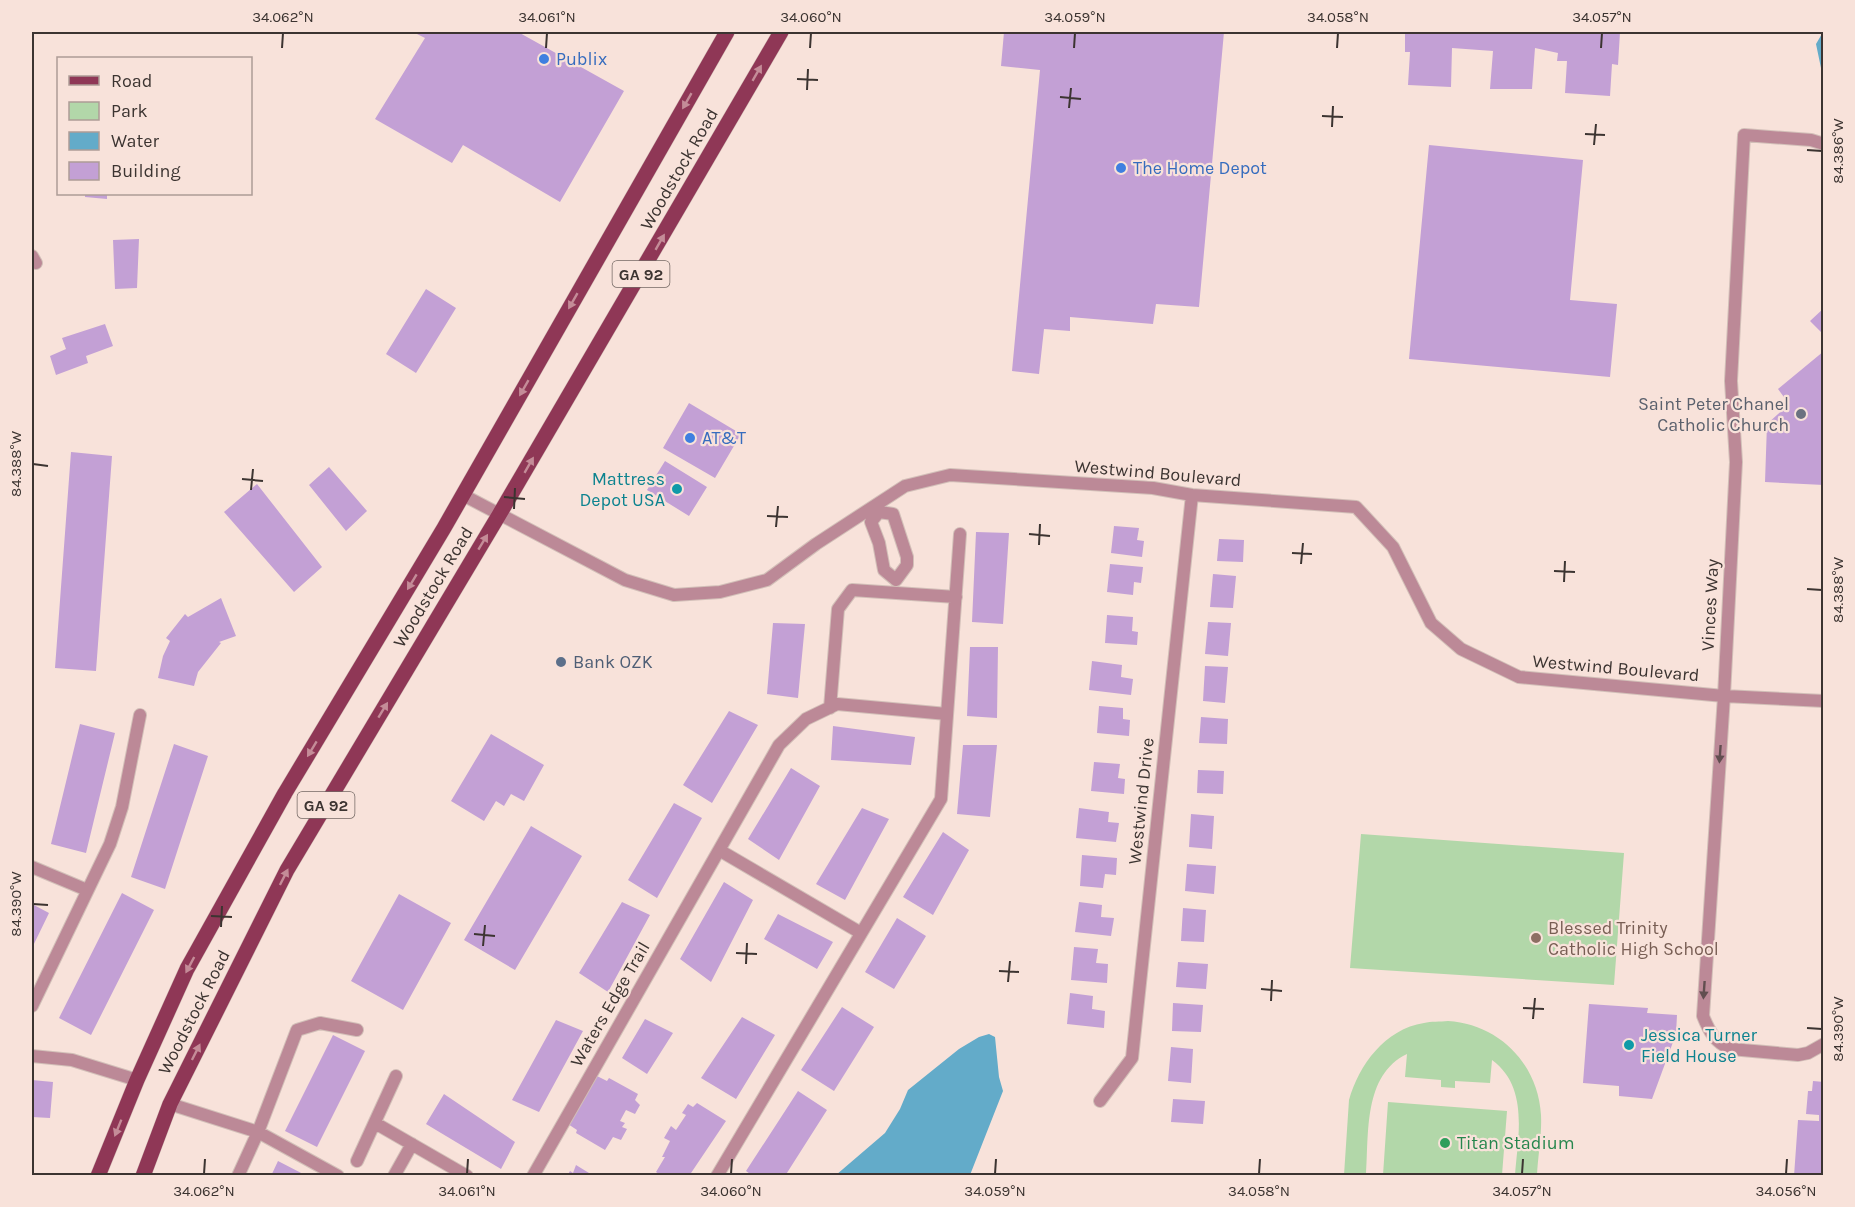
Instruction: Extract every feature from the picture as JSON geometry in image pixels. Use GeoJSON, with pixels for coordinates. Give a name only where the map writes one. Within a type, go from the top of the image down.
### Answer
{"type":"FeatureCollection","features":[{"type":"Feature","properties":{"kind":"main road","name":"Woodstock Road"},"geometry":{"type":"LineString","coordinates":[[98,1176],[137,1080],[187,969],[285,793],[463,495],[727,32]]}},
{"type":"Feature","properties":{"kind":"main road","name":"Woodstock Road"},"geometry":{"type":"LineString","coordinates":[[143,1176],[170,1104],[287,870],[499,515],[781,32]]}},
{"type":"Feature","properties":{"kind":"street","name":"Vinces Way"},"geometry":{"type":"LineString","coordinates":[[1824,144],[1811,140],[1744,135],[1731,381],[1736,462],[1724,696],[1703,1016],[1709,1033],[1722,1046],[1731,1049],[1798,1055],[1808,1053],[1824,1044]]}},
{"type":"Feature","properties":{"kind":"street","name":"Westwind Boulevard"},"geometry":{"type":"LineString","coordinates":[[463,495],[625,580],[674,594],[720,592],[767,580],[877,508],[905,486],[950,475],[1153,488],[1192,495],[1356,507],[1393,547],[1431,623],[1461,649],[1519,677],[1724,696],[1824,701]]}},
{"type":"Feature","properties":{"kind":"street","name":"Westwind Drive"},"geometry":{"type":"LineString","coordinates":[[1100,1101],[1132,1058],[1192,495]]}},
{"type":"Feature","properties":{"kind":"street"},"geometry":{"type":"LineString","coordinates":[[896,580],[884,570],[879,543],[871,522],[877,508],[893,514],[901,537],[907,565],[896,580],[896,593]]}},
{"type":"Feature","properties":{"kind":"street"},"geometry":{"type":"LineString","coordinates":[[722,1174],[941,799],[960,534]]}},
{"type":"Feature","properties":{"kind":"street"},"geometry":{"type":"LineString","coordinates":[[879,543],[901,537]]}},
{"type":"Feature","properties":{"kind":"street"},"geometry":{"type":"LineString","coordinates":[[830,708],[838,609],[852,590],[956,597]]}},
{"type":"Feature","properties":{"kind":"street","name":"Waters Edge Trail"},"geometry":{"type":"LineString","coordinates":[[533,1176],[779,745],[806,719],[837,704],[947,714]]}},
{"type":"Feature","properties":{"kind":"street"},"geometry":{"type":"LineString","coordinates":[[32,1006],[110,844],[122,807],[140,715]]}},
{"type":"Feature","properties":{"kind":"street"},"geometry":{"type":"LineString","coordinates":[[719,850],[861,933]]}},
{"type":"Feature","properties":{"kind":"street"},"geometry":{"type":"LineString","coordinates":[[32,867],[87,890]]}},
{"type":"Feature","properties":{"kind":"street"},"geometry":{"type":"LineString","coordinates":[[238,1176],[258,1132],[297,1030],[320,1023],[357,1030]]}},
{"type":"Feature","properties":{"kind":"street"},"geometry":{"type":"LineString","coordinates":[[32,1056],[72,1060],[137,1080]]}},
{"type":"Feature","properties":{"kind":"street"},"geometry":{"type":"LineString","coordinates":[[357,1161],[396,1076]]}},
{"type":"Feature","properties":{"kind":"street"},"geometry":{"type":"LineString","coordinates":[[170,1104],[258,1132],[338,1176]]}},
{"type":"Feature","properties":{"kind":"street"},"geometry":{"type":"LineString","coordinates":[[375,1123],[467,1176]]}},
{"type":"Feature","properties":{"kind":"street"},"geometry":{"type":"LineString","coordinates":[[394,1176],[412,1144]]}},
{"type":"Feature","properties":{"kind":"green space"},"geometry":{"type":"Polygon","coordinates":[[[1361,834],[1624,853],[1614,985],[1350,968],[1361,834]]]}},
{"type":"Feature","properties":{"kind":"green space"},"geometry":{"type":"Polygon","coordinates":[[[1448,1021],[1466,1024],[1499,1038],[1523,1063],[1538,1096],[1541,1115],[1537,1175],[1515,1175],[1518,1113],[1512,1084],[1504,1071],[1492,1060],[1490,1083],[1455,1081],[1455,1088],[1441,1087],[1441,1080],[1405,1077],[1407,1054],[1382,1076],[1375,1091],[1369,1124],[1366,1175],[1344,1175],[1349,1100],[1359,1074],[1367,1062],[1386,1041],[1397,1033],[1424,1023],[1448,1021]]]}},
{"type":"Feature","properties":{"kind":"green space","name":"Titan Stadium"},"geometry":{"type":"Polygon","coordinates":[[[1388,1102],[1507,1111],[1502,1175],[1383,1175],[1388,1102]]]}},
{"type":"Feature","properties":{"kind":"water"},"geometry":{"type":"Polygon","coordinates":[[[1824,32],[1823,70],[1816,44],[1824,32]]]}},
{"type":"Feature","properties":{"kind":"water"},"geometry":{"type":"Polygon","coordinates":[[[989,1034],[995,1037],[999,1077],[1003,1091],[970,1175],[836,1175],[885,1133],[900,1109],[908,1090],[959,1049],[989,1034]]]}},
{"type":"Feature","properties":{"kind":"building"},"geometry":{"type":"Polygon","coordinates":[[[413,32],[518,32],[624,91],[560,202],[463,145],[452,163],[375,119],[425,38],[413,32]]]}},
{"type":"Feature","properties":{"kind":"building","name":"The Home Depot"},"geometry":{"type":"Polygon","coordinates":[[[1004,32],[1224,32],[1199,307],[1156,304],[1153,324],[1070,317],[1070,331],[1044,329],[1039,374],[1012,371],[1040,70],[1001,66],[1004,32]]]}},
{"type":"Feature","properties":{"kind":"building"},"geometry":{"type":"Polygon","coordinates":[[[1405,32],[1620,32],[1618,65],[1612,64],[1610,96],[1565,93],[1567,61],[1557,61],[1558,53],[1535,48],[1532,89],[1490,89],[1493,51],[1452,48],[1451,87],[1408,85],[1410,52],[1405,52],[1405,32]]]}},
{"type":"Feature","properties":{"kind":"building"},"geometry":{"type":"Polygon","coordinates":[[[1429,145],[1583,160],[1570,300],[1617,304],[1610,377],[1409,359],[1429,145]]]}},
{"type":"Feature","properties":{"kind":"building"},"geometry":{"type":"Polygon","coordinates":[[[85,195],[107,195],[107,199],[85,197],[85,195]]]}},
{"type":"Feature","properties":{"kind":"building"},"geometry":{"type":"Polygon","coordinates":[[[139,239],[137,288],[115,289],[113,240],[139,239]]]}},
{"type":"Feature","properties":{"kind":"building"},"geometry":{"type":"Polygon","coordinates":[[[426,289],[456,308],[416,373],[386,354],[426,289]]]}},
{"type":"Feature","properties":{"kind":"building"},"geometry":{"type":"Polygon","coordinates":[[[1824,308],[1824,335],[1810,321],[1824,308]]]}},
{"type":"Feature","properties":{"kind":"building"},"geometry":{"type":"Polygon","coordinates":[[[105,324],[113,346],[86,356],[88,363],[56,375],[50,356],[66,349],[62,338],[105,324]]]}},
{"type":"Feature","properties":{"kind":"building","name":"Saint Peter Chanel Catholic Church"},"geometry":{"type":"Polygon","coordinates":[[[1824,351],[1824,485],[1765,482],[1767,424],[1789,404],[1778,389],[1824,351]]]}},
{"type":"Feature","properties":{"kind":"building"},"geometry":{"type":"Polygon","coordinates":[[[689,403],[741,434],[715,478],[663,448],[689,403]]]}},
{"type":"Feature","properties":{"kind":"building"},"geometry":{"type":"Polygon","coordinates":[[[71,452],[112,456],[96,671],[55,668],[71,452]]]}},
{"type":"Feature","properties":{"kind":"building","name":"Mattress Depot USA"},"geometry":{"type":"Polygon","coordinates":[[[665,461],[707,487],[689,516],[647,490],[665,461]]]}},
{"type":"Feature","properties":{"kind":"building"},"geometry":{"type":"Polygon","coordinates":[[[329,467],[367,511],[346,531],[309,485],[329,467]]]}},
{"type":"Feature","properties":{"kind":"building"},"geometry":{"type":"Polygon","coordinates":[[[257,484],[322,567],[294,592],[224,512],[257,484]]]}},
{"type":"Feature","properties":{"kind":"building"},"geometry":{"type":"Polygon","coordinates":[[[1114,526],[1139,528],[1137,540],[1144,541],[1142,557],[1111,553],[1114,526]]]}},
{"type":"Feature","properties":{"kind":"building"},"geometry":{"type":"Polygon","coordinates":[[[976,532],[1009,533],[1003,624],[972,622],[976,532]]]}},
{"type":"Feature","properties":{"kind":"building"},"geometry":{"type":"Polygon","coordinates":[[[1219,539],[1244,540],[1243,562],[1217,561],[1219,539]]]}},
{"type":"Feature","properties":{"kind":"building"},"geometry":{"type":"Polygon","coordinates":[[[1110,564],[1143,567],[1141,583],[1134,582],[1133,595],[1107,592],[1110,564]]]}},
{"type":"Feature","properties":{"kind":"building"},"geometry":{"type":"Polygon","coordinates":[[[1213,574],[1236,576],[1233,608],[1210,607],[1213,574]]]}},
{"type":"Feature","properties":{"kind":"building"},"geometry":{"type":"Polygon","coordinates":[[[221,598],[236,636],[219,642],[221,643],[198,672],[194,686],[158,678],[163,656],[170,641],[166,638],[185,614],[188,617],[221,598]]]}},
{"type":"Feature","properties":{"kind":"building"},"geometry":{"type":"Polygon","coordinates":[[[1107,615],[1133,617],[1132,631],[1138,632],[1137,645],[1105,643],[1107,615]]]}},
{"type":"Feature","properties":{"kind":"building"},"geometry":{"type":"Polygon","coordinates":[[[1208,622],[1231,623],[1228,656],[1205,654],[1208,622]]]}},
{"type":"Feature","properties":{"kind":"building"},"geometry":{"type":"Polygon","coordinates":[[[773,623],[805,624],[798,698],[767,694],[773,623]]]}},
{"type":"Feature","properties":{"kind":"building"},"geometry":{"type":"Polygon","coordinates":[[[970,647],[998,647],[997,718],[967,716],[970,647]]]}},
{"type":"Feature","properties":{"kind":"building"},"geometry":{"type":"Polygon","coordinates":[[[1092,661],[1122,665],[1121,677],[1133,679],[1131,695],[1089,690],[1092,661]]]}},
{"type":"Feature","properties":{"kind":"building"},"geometry":{"type":"Polygon","coordinates":[[[1205,666],[1228,667],[1225,703],[1203,701],[1205,666]]]}},
{"type":"Feature","properties":{"kind":"building"},"geometry":{"type":"Polygon","coordinates":[[[1099,706],[1123,708],[1123,719],[1130,720],[1129,736],[1097,733],[1099,706]]]}},
{"type":"Feature","properties":{"kind":"building"},"geometry":{"type":"Polygon","coordinates":[[[729,711],[758,725],[712,803],[683,785],[729,711]]]}},
{"type":"Feature","properties":{"kind":"building"},"geometry":{"type":"Polygon","coordinates":[[[1201,717],[1228,719],[1227,744],[1199,743],[1201,717]]]}},
{"type":"Feature","properties":{"kind":"building"},"geometry":{"type":"Polygon","coordinates":[[[80,724],[115,733],[86,853],[51,844],[80,724]]]}},
{"type":"Feature","properties":{"kind":"building"},"geometry":{"type":"Polygon","coordinates":[[[833,726],[915,737],[911,765],[831,760],[833,726]]]}},
{"type":"Feature","properties":{"kind":"building"},"geometry":{"type":"Polygon","coordinates":[[[491,734],[544,765],[524,801],[511,794],[504,806],[496,801],[484,821],[451,801],[491,734]]]}},
{"type":"Feature","properties":{"kind":"building"},"geometry":{"type":"Polygon","coordinates":[[[174,744],[208,756],[165,889],[131,877],[174,744]]]}},
{"type":"Feature","properties":{"kind":"building"},"geometry":{"type":"Polygon","coordinates":[[[963,745],[997,745],[990,817],[957,814],[963,745]]]}},
{"type":"Feature","properties":{"kind":"building"},"geometry":{"type":"Polygon","coordinates":[[[1094,762],[1120,764],[1118,778],[1125,779],[1124,794],[1091,791],[1094,762]]]}},
{"type":"Feature","properties":{"kind":"building"},"geometry":{"type":"Polygon","coordinates":[[[791,768],[820,786],[779,860],[748,839],[791,768]]]}},
{"type":"Feature","properties":{"kind":"building"},"geometry":{"type":"Polygon","coordinates":[[[1198,770],[1224,771],[1223,794],[1197,793],[1198,770]]]}},
{"type":"Feature","properties":{"kind":"building"},"geometry":{"type":"Polygon","coordinates":[[[674,803],[702,818],[657,898],[628,880],[674,803]]]}},
{"type":"Feature","properties":{"kind":"building"},"geometry":{"type":"Polygon","coordinates":[[[862,808],[889,819],[845,900],[816,884],[862,808]]]}},
{"type":"Feature","properties":{"kind":"building"},"geometry":{"type":"Polygon","coordinates":[[[1079,808],[1109,812],[1108,822],[1119,823],[1116,842],[1076,838],[1079,808]]]}},
{"type":"Feature","properties":{"kind":"building"},"geometry":{"type":"Polygon","coordinates":[[[1191,814],[1214,816],[1212,849],[1189,847],[1191,814]]]}},
{"type":"Feature","properties":{"kind":"building"},"geometry":{"type":"Polygon","coordinates":[[[531,826],[582,856],[515,970],[464,940],[531,826]]]}},
{"type":"Feature","properties":{"kind":"building"},"geometry":{"type":"Polygon","coordinates":[[[943,832],[969,850],[933,915],[903,897],[943,832]]]}},
{"type":"Feature","properties":{"kind":"building"},"geometry":{"type":"Polygon","coordinates":[[[1082,855],[1117,858],[1116,875],[1105,874],[1103,888],[1080,886],[1082,855]]]}},
{"type":"Feature","properties":{"kind":"building"},"geometry":{"type":"Polygon","coordinates":[[[1187,864],[1216,866],[1214,894],[1185,891],[1187,864]]]}},
{"type":"Feature","properties":{"kind":"building"},"geometry":{"type":"Polygon","coordinates":[[[724,882],[753,900],[711,982],[680,959],[724,882]]]}},
{"type":"Feature","properties":{"kind":"building"},"geometry":{"type":"Polygon","coordinates":[[[122,893],[154,910],[91,1035],[59,1018],[122,893]]]}},
{"type":"Feature","properties":{"kind":"building"},"geometry":{"type":"Polygon","coordinates":[[[399,894],[451,923],[403,1010],[351,981],[399,894]]]}},
{"type":"Feature","properties":{"kind":"building"},"geometry":{"type":"Polygon","coordinates":[[[622,902],[650,915],[608,992],[579,973],[622,902]]]}},
{"type":"Feature","properties":{"kind":"building"},"geometry":{"type":"Polygon","coordinates":[[[1079,902],[1102,905],[1101,917],[1114,918],[1111,936],[1075,932],[1079,902]]]}},
{"type":"Feature","properties":{"kind":"building"},"geometry":{"type":"Polygon","coordinates":[[[32,904],[49,913],[32,948],[32,904]]]}},
{"type":"Feature","properties":{"kind":"building"},"geometry":{"type":"Polygon","coordinates":[[[1183,908],[1206,910],[1204,942],[1181,941],[1183,908]]]}},
{"type":"Feature","properties":{"kind":"building"},"geometry":{"type":"Polygon","coordinates":[[[778,914],[833,942],[817,969],[764,939],[778,914]]]}},
{"type":"Feature","properties":{"kind":"building"},"geometry":{"type":"Polygon","coordinates":[[[897,918],[926,936],[894,989],[865,972],[897,918]]]}},
{"type":"Feature","properties":{"kind":"building"},"geometry":{"type":"Polygon","coordinates":[[[1074,947],[1098,949],[1096,963],[1108,964],[1107,983],[1071,980],[1074,947]]]}},
{"type":"Feature","properties":{"kind":"building"},"geometry":{"type":"Polygon","coordinates":[[[1178,962],[1208,964],[1206,989],[1176,987],[1178,962]]]}},
{"type":"Feature","properties":{"kind":"building"},"geometry":{"type":"Polygon","coordinates":[[[1070,993],[1093,996],[1092,1009],[1105,1011],[1104,1028],[1067,1024],[1070,993]]]}},
{"type":"Feature","properties":{"kind":"building"},"geometry":{"type":"Polygon","coordinates":[[[1173,1003],[1203,1005],[1201,1032],[1172,1031],[1173,1003]]]}},
{"type":"Feature","properties":{"kind":"building","name":"Jessica Turner Field House"},"geometry":{"type":"Polygon","coordinates":[[[1589,1004],[1648,1008],[1647,1013],[1677,1015],[1676,1034],[1652,1099],[1619,1096],[1619,1086],[1583,1083],[1589,1004]]]}},
{"type":"Feature","properties":{"kind":"building"},"geometry":{"type":"Polygon","coordinates":[[[842,1007],[874,1027],[834,1091],[801,1070],[842,1007]]]}},
{"type":"Feature","properties":{"kind":"building"},"geometry":{"type":"Polygon","coordinates":[[[742,1017],[775,1035],[736,1099],[701,1078],[742,1017]]]}},
{"type":"Feature","properties":{"kind":"building"},"geometry":{"type":"Polygon","coordinates":[[[645,1019],[673,1033],[647,1074],[622,1058],[645,1019]]]}},
{"type":"Feature","properties":{"kind":"building"},"geometry":{"type":"Polygon","coordinates":[[[556,1020],[583,1031],[539,1112],[512,1100],[556,1020]]]}},
{"type":"Feature","properties":{"kind":"building"},"geometry":{"type":"Polygon","coordinates":[[[333,1035],[365,1051],[317,1147],[285,1131],[333,1035]]]}},
{"type":"Feature","properties":{"kind":"building"},"geometry":{"type":"Polygon","coordinates":[[[1171,1047],[1193,1049],[1191,1083],[1168,1081],[1171,1047]]]}},
{"type":"Feature","properties":{"kind":"building"},"geometry":{"type":"Polygon","coordinates":[[[597,1076],[607,1081],[609,1078],[638,1094],[635,1100],[640,1105],[635,1114],[626,1110],[620,1121],[625,1123],[622,1127],[627,1129],[621,1140],[613,1137],[605,1150],[576,1133],[577,1130],[568,1124],[597,1076]]]}},
{"type":"Feature","properties":{"kind":"building"},"geometry":{"type":"Polygon","coordinates":[[[32,1080],[53,1082],[50,1118],[32,1117],[32,1080]]]}},
{"type":"Feature","properties":{"kind":"building"},"geometry":{"type":"Polygon","coordinates":[[[1813,1081],[1824,1082],[1824,1176],[1794,1176],[1798,1120],[1819,1121],[1819,1115],[1806,1114],[1808,1091],[1812,1091],[1813,1081]]]}},
{"type":"Feature","properties":{"kind":"building"},"geometry":{"type":"Polygon","coordinates":[[[798,1091],[827,1110],[785,1176],[753,1176],[746,1171],[798,1091]]]}},
{"type":"Feature","properties":{"kind":"building"},"geometry":{"type":"Polygon","coordinates":[[[444,1094],[515,1142],[501,1169],[426,1124],[444,1094]]]}},
{"type":"Feature","properties":{"kind":"building"},"geometry":{"type":"Polygon","coordinates":[[[1173,1099],[1205,1101],[1203,1124],[1171,1122],[1173,1099]]]}},
{"type":"Feature","properties":{"kind":"building"},"geometry":{"type":"Polygon","coordinates":[[[697,1103],[726,1121],[689,1176],[662,1176],[656,1172],[665,1157],[662,1157],[670,1141],[664,1138],[671,1126],[676,1130],[686,1115],[682,1113],[688,1104],[693,1107],[697,1103]]]}},
{"type":"Feature","properties":{"kind":"building"},"geometry":{"type":"Polygon","coordinates":[[[278,1161],[307,1176],[271,1176],[278,1161]]]}},
{"type":"Feature","properties":{"kind":"building"},"geometry":{"type":"Polygon","coordinates":[[[576,1165],[589,1173],[588,1176],[567,1176],[570,1171],[573,1173],[576,1165]]]}},
{"type":"Feature","properties":{"kind":"place","name":"Publix"},"geometry":{"type":"Point","coordinates":[544,59]}},
{"type":"Feature","properties":{"kind":"place","name":"The Home Depot"},"geometry":{"type":"Point","coordinates":[1121,168]}},
{"type":"Feature","properties":{"kind":"place","name":"Saint Peter Chanel Catholic Church"},"geometry":{"type":"Point","coordinates":[1801,414]}},
{"type":"Feature","properties":{"kind":"place","name":"AT&T"},"geometry":{"type":"Point","coordinates":[690,438]}},
{"type":"Feature","properties":{"kind":"place","name":"Mattress Depot USA"},"geometry":{"type":"Point","coordinates":[677,489]}},
{"type":"Feature","properties":{"kind":"place","name":"Bank OZK"},"geometry":{"type":"Point","coordinates":[561,662]}},
{"type":"Feature","properties":{"kind":"place","name":"Blessed Trinity Catholic High School"},"geometry":{"type":"Point","coordinates":[1536,938]}},
{"type":"Feature","properties":{"kind":"place","name":"Jessica Turner Field House"},"geometry":{"type":"Point","coordinates":[1629,1045]}},
{"type":"Feature","properties":{"kind":"place","name":"Titan Stadium"},"geometry":{"type":"Point","coordinates":[1445,1143]}}]}
